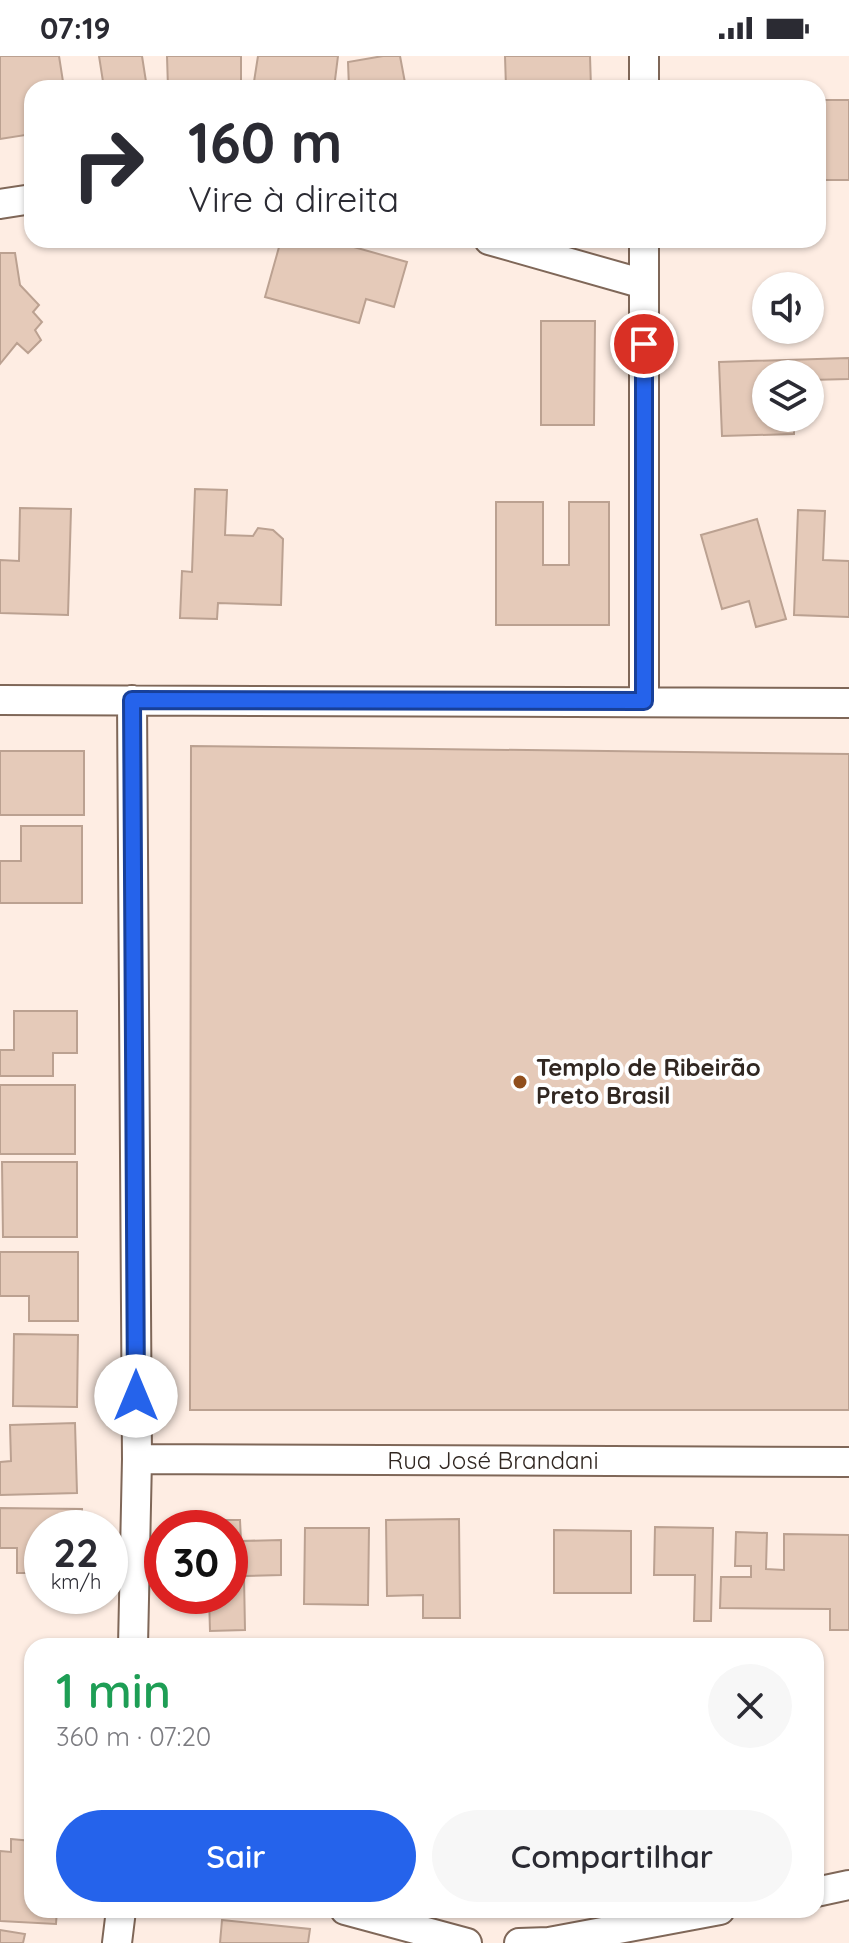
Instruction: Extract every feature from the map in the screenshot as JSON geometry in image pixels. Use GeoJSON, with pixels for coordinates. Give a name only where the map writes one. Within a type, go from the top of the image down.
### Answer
{"type":"FeatureCollection","features":[{"type":"Feature","properties":{"kind":"street"},"geometry":{"type":"LineString","coordinates":[[644,56],[644,80]]}},
{"type":"Feature","properties":{"kind":"street"},"geometry":{"type":"LineString","coordinates":[[0,204],[24,200]]}},
{"type":"Feature","properties":{"kind":"street"},"geometry":{"type":"LineString","coordinates":[[517,248],[644,284]]}},
{"type":"Feature","properties":{"kind":"street"},"geometry":{"type":"LineString","coordinates":[[644,248],[644,701]]}},
{"type":"Feature","properties":{"kind":"street"},"geometry":{"type":"LineString","coordinates":[[0,700],[849,703]]}},
{"type":"Feature","properties":{"kind":"street"},"geometry":{"type":"LineString","coordinates":[[132,700],[137,1459],[133,1638]]}},
{"type":"Feature","properties":{"kind":"street","name":"Rua José Brandani"},"geometry":{"type":"LineString","coordinates":[[137,1459],[849,1462]]}},
{"type":"Feature","properties":{"kind":"street"},"geometry":{"type":"LineString","coordinates":[[824,1890],[849,1885]]}},
{"type":"Feature","properties":{"kind":"street"},"geometry":{"type":"LineString","coordinates":[[117,1943],[120,1918]]}},
{"type":"Feature","properties":{"kind":"street"},"geometry":{"type":"LineString","coordinates":[[375,1918],[467,1943]]}},
{"type":"Feature","properties":{"kind":"street"},"geometry":{"type":"LineString","coordinates":[[519,1943],[549,1942],[677,1918]]}},
{"type":"Feature","properties":{"kind":"building"},"geometry":{"type":"Polygon","coordinates":[[[0,56],[59,56],[63,80],[24,80],[24,135],[0,139],[0,56]]]}},
{"type":"Feature","properties":{"kind":"building"},"geometry":{"type":"Polygon","coordinates":[[[99,56],[142,56],[146,80],[103,80],[99,56]]]}},
{"type":"Feature","properties":{"kind":"building"},"geometry":{"type":"Polygon","coordinates":[[[167,56],[241,56],[241,80],[168,80],[167,56]]]}},
{"type":"Feature","properties":{"kind":"building"},"geometry":{"type":"Polygon","coordinates":[[[258,56],[338,56],[335,80],[254,80],[258,56]]]}},
{"type":"Feature","properties":{"kind":"building"},"geometry":{"type":"Polygon","coordinates":[[[400,56],[404,80],[349,80],[348,62],[400,56]]]}},
{"type":"Feature","properties":{"kind":"building"},"geometry":{"type":"Polygon","coordinates":[[[505,56],[590,56],[591,80],[506,80],[505,56]]]}},
{"type":"Feature","properties":{"kind":"building"},"geometry":{"type":"Polygon","coordinates":[[[826,100],[849,100],[849,180],[826,180],[826,100]]]}},
{"type":"Feature","properties":{"kind":"building"},"geometry":{"type":"Polygon","coordinates":[[[279,248],[357,248],[407,262],[394,307],[366,299],[359,323],[265,297],[279,248]]]}},
{"type":"Feature","properties":{"kind":"building"},"geometry":{"type":"Polygon","coordinates":[[[0,253],[15,253],[20,285],[39,305],[33,312],[42,322],[35,330],[41,340],[28,353],[17,343],[0,364],[0,253]]]}},
{"type":"Feature","properties":{"kind":"building"},"geometry":{"type":"Polygon","coordinates":[[[541,321],[595,321],[594,425],[541,425],[541,321]]]}},
{"type":"Feature","properties":{"kind":"building"},"geometry":{"type":"Polygon","coordinates":[[[849,358],[849,379],[824,380],[824,360],[784,360],[849,358]]]}},
{"type":"Feature","properties":{"kind":"building"},"geometry":{"type":"Polygon","coordinates":[[[752,361],[752,432],[794,434],[722,436],[719,362],[752,361]]]}},
{"type":"Feature","properties":{"kind":"building"},"geometry":{"type":"Polygon","coordinates":[[[195,489],[227,490],[225,535],[253,536],[258,528],[273,530],[283,539],[281,605],[218,603],[217,619],[180,618],[182,571],[192,572],[195,489]]]}},
{"type":"Feature","properties":{"kind":"building"},"geometry":{"type":"Polygon","coordinates":[[[496,502],[543,502],[543,565],[569,565],[569,502],[609,502],[609,625],[496,625],[496,502]]]}},
{"type":"Feature","properties":{"kind":"building"},"geometry":{"type":"Polygon","coordinates":[[[20,508],[71,509],[68,615],[0,613],[0,560],[19,561],[20,508]]]}},
{"type":"Feature","properties":{"kind":"building"},"geometry":{"type":"Polygon","coordinates":[[[798,510],[825,511],[823,560],[849,561],[849,617],[794,615],[798,510]]]}},
{"type":"Feature","properties":{"kind":"building"},"geometry":{"type":"Polygon","coordinates":[[[757,519],[786,619],[756,627],[749,601],[722,609],[701,535],[757,519]]]}},
{"type":"Feature","properties":{"kind":"building","name":"Templo de Ribeirão Preto Brasil"},"geometry":{"type":"Polygon","coordinates":[[[191,746],[849,754],[849,1410],[190,1410],[191,746]]]}},
{"type":"Feature","properties":{"kind":"building"},"geometry":{"type":"Polygon","coordinates":[[[0,751],[84,751],[84,815],[0,815],[0,751]]]}},
{"type":"Feature","properties":{"kind":"building"},"geometry":{"type":"Polygon","coordinates":[[[21,826],[82,826],[82,903],[0,903],[0,861],[21,861],[21,826]]]}},
{"type":"Feature","properties":{"kind":"building"},"geometry":{"type":"Polygon","coordinates":[[[14,1011],[77,1011],[77,1053],[53,1053],[53,1076],[0,1076],[0,1050],[14,1050],[14,1011]]]}},
{"type":"Feature","properties":{"kind":"building"},"geometry":{"type":"Polygon","coordinates":[[[0,1085],[75,1085],[75,1154],[0,1154],[0,1085]]]}},
{"type":"Feature","properties":{"kind":"building"},"geometry":{"type":"Polygon","coordinates":[[[2,1162],[77,1162],[77,1237],[3,1237],[2,1162]]]}},
{"type":"Feature","properties":{"kind":"building"},"geometry":{"type":"Polygon","coordinates":[[[0,1252],[78,1252],[78,1321],[29,1321],[29,1296],[0,1296],[0,1252]]]}},
{"type":"Feature","properties":{"kind":"building"},"geometry":{"type":"Polygon","coordinates":[[[14,1334],[78,1335],[77,1407],[13,1406],[14,1334]]]}},
{"type":"Feature","properties":{"kind":"building"},"geometry":{"type":"Polygon","coordinates":[[[75,1423],[77,1493],[0,1495],[0,1462],[11,1461],[10,1425],[75,1423]]]}},
{"type":"Feature","properties":{"kind":"building"},"geometry":{"type":"Polygon","coordinates":[[[0,1508],[82,1509],[24,1510],[24,1573],[17,1573],[17,1548],[0,1548],[0,1508]]]}},
{"type":"Feature","properties":{"kind":"building"},"geometry":{"type":"Polygon","coordinates":[[[459,1519],[460,1618],[423,1618],[423,1595],[387,1596],[386,1520],[459,1519]]]}},
{"type":"Feature","properties":{"kind":"building"},"geometry":{"type":"Polygon","coordinates":[[[655,1527],[713,1528],[711,1621],[694,1621],[695,1575],[654,1575],[655,1527]]]}},
{"type":"Feature","properties":{"kind":"building"},"geometry":{"type":"Polygon","coordinates":[[[305,1528],[369,1528],[368,1605],[304,1604],[305,1528]]]}},
{"type":"Feature","properties":{"kind":"building"},"geometry":{"type":"Polygon","coordinates":[[[554,1530],[631,1531],[631,1593],[554,1593],[554,1530]]]}},
{"type":"Feature","properties":{"kind":"building"},"geometry":{"type":"Polygon","coordinates":[[[736,1532],[767,1533],[766,1569],[784,1570],[784,1534],[849,1535],[849,1630],[830,1630],[830,1609],[720,1608],[721,1577],[751,1577],[751,1566],[735,1566],[736,1532]]]}},
{"type":"Feature","properties":{"kind":"building"},"geometry":{"type":"Polygon","coordinates":[[[281,1540],[281,1575],[248,1576],[248,1541],[281,1540]]]}},
{"type":"Feature","properties":{"kind":"building"},"geometry":{"type":"Polygon","coordinates":[[[210,1614],[245,1614],[245,1630],[210,1631],[210,1614]]]}},
{"type":"Feature","properties":{"kind":"building"},"geometry":{"type":"Polygon","coordinates":[[[11,1839],[24,1840],[24,1918],[56,1918],[56,1924],[0,1921],[0,1851],[11,1852],[11,1839]]]}},
{"type":"Feature","properties":{"kind":"building"},"geometry":{"type":"Polygon","coordinates":[[[222,1920],[310,1929],[308,1943],[220,1943],[222,1920]]]}},
{"type":"Feature","properties":{"kind":"building"},"geometry":{"type":"Polygon","coordinates":[[[0,1930],[25,1934],[23,1943],[0,1943],[0,1930]]]}},
{"type":"Feature","properties":{"kind":"place","name":"Templo de Ribeirão Preto Brasil"},"geometry":{"type":"Point","coordinates":[520,1082]}},
{"type":"Feature","properties":{"kind":"route"},"geometry":{"type":"LineString","coordinates":[[136,1396],[132,700],[644,701],[644,344]]}}]}
